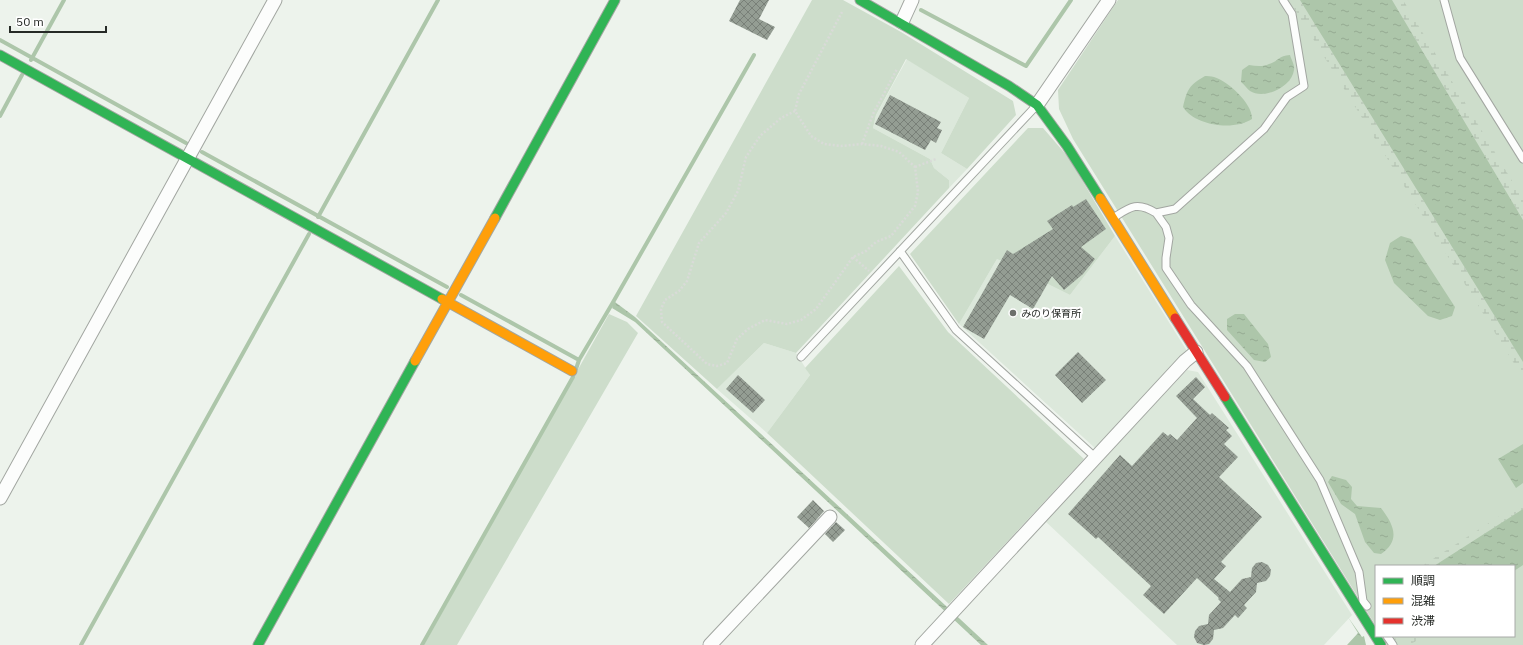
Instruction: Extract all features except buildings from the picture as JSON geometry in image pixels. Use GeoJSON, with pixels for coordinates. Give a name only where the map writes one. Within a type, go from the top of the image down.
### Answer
{"type":"FeatureCollection","features":[{"type":"Feature","properties":{"kind":"street"},"geometry":{"type":"LineString","coordinates":[[0,498],[275,0]]}},
{"type":"Feature","properties":{"kind":"street"},"geometry":{"type":"LineString","coordinates":[[258,645],[615,0]]}},
{"type":"Feature","properties":{"kind":"street"},"geometry":{"type":"LineString","coordinates":[[860,0],[902,22],[1009,86],[1037,105],[1067,146],[1113,218],[1375,635]]}},
{"type":"Feature","properties":{"kind":"street"},"geometry":{"type":"LineString","coordinates":[[902,22],[912,0]]}},
{"type":"Feature","properties":{"kind":"street"},"geometry":{"type":"LineString","coordinates":[[1037,105],[1109,0]]}},
{"type":"Feature","properties":{"kind":"street"},"geometry":{"type":"LineString","coordinates":[[0,55],[572,371]]}},
{"type":"Feature","properties":{"kind":"street"},"geometry":{"type":"LineString","coordinates":[[922,645],[1185,361],[1196,352]]}},
{"type":"Feature","properties":{"kind":"street"},"geometry":{"type":"LineString","coordinates":[[710,645],[830,517]]}},
{"type":"Feature","properties":{"kind":"lane"},"geometry":{"type":"LineString","coordinates":[[1156,213],[1175,208],[1264,129],[1287,97],[1304,86],[1292,14],[1283,0]]}},
{"type":"Feature","properties":{"kind":"lane"},"geometry":{"type":"LineString","coordinates":[[1444,0],[1460,58],[1523,159]]}},
{"type":"Feature","properties":{"kind":"lane"},"geometry":{"type":"LineString","coordinates":[[801,357],[1037,105]]}},
{"type":"Feature","properties":{"kind":"lane"},"geometry":{"type":"LineString","coordinates":[[1113,218],[1131,206],[1147,207],[1156,213],[1166,226],[1169,238],[1166,268],[1191,305],[1247,366],[1320,480],[1359,572],[1363,601],[1372,613]]}},
{"type":"Feature","properties":{"kind":"lane"},"geometry":{"type":"LineString","coordinates":[[900,251],[956,330],[1096,458]]}},
{"type":"Feature","properties":{"kind":"path"},"geometry":{"type":"LineString","coordinates":[[795,111],[782,118],[760,136],[746,157],[738,191],[726,213],[699,243],[687,281],[679,291],[665,300],[661,310],[662,322],[707,364],[717,366],[727,363],[737,339],[748,329],[765,320],[787,324],[801,320],[816,309],[853,257],[866,251],[876,242],[891,236],[915,206],[918,192],[915,167],[899,152],[880,146],[862,144],[841,146],[824,144],[811,136],[795,111],[799,94],[842,12]]}},
{"type":"Feature","properties":{"kind":"path"},"geometry":{"type":"LineString","coordinates":[[862,144],[873,114],[898,69]]}},
{"type":"Feature","properties":{"kind":"path"},"geometry":{"type":"LineString","coordinates":[[915,167],[936,159]]}},
{"type":"Feature","properties":{"kind":"path"},"geometry":{"type":"LineString","coordinates":[[853,257],[876,277]]}},
{"type":"Feature","properties":{"kind":"shaded area"},"geometry":{"type":"Polygon","coordinates":[[[907,59],[969,98],[941,153],[967,169],[949,188],[949,180],[934,168],[930,159],[873,128],[876,115],[907,59]]]}},
{"type":"Feature","properties":{"kind":"shaded area"},"geometry":{"type":"Polygon","coordinates":[[[1115,236],[1187,351],[1095,448],[959,324],[997,259],[1070,295],[1115,236]]]}},
{"type":"Feature","properties":{"kind":"shaded area"},"geometry":{"type":"Polygon","coordinates":[[[764,343],[796,353],[810,375],[767,433],[717,389],[764,343]]]}},
{"type":"Feature","properties":{"kind":"shaded area"},"geometry":{"type":"Polygon","coordinates":[[[1187,370],[1198,372],[1352,615],[1324,645],[1177,645],[1045,521],[1187,370]]]}},
{"type":"Feature","properties":{"kind":"green space"},"geometry":{"type":"Polygon","coordinates":[[[812,0],[843,0],[901,32],[1013,101],[1016,115],[967,169],[941,153],[969,98],[906,59],[876,115],[873,128],[930,159],[934,168],[949,180],[949,188],[796,353],[764,343],[717,389],[636,316],[812,0]]]}},
{"type":"Feature","properties":{"kind":"green space"},"geometry":{"type":"Polygon","coordinates":[[[1118,0],[1523,0],[1523,645],[1388,645],[1383,637],[1515,637],[1515,565],[1375,565],[1375,624],[1073,139],[1059,109],[1058,90],[1118,0]]]}},
{"type":"Feature","properties":{"kind":"green space"},"geometry":{"type":"Polygon","coordinates":[[[1289,0],[1300,0],[1523,362],[1523,378],[1289,0]]]}},
{"type":"Feature","properties":{"kind":"green space"},"geometry":{"type":"Polygon","coordinates":[[[1392,0],[1403,0],[1523,199],[1523,220],[1392,0]]]}},
{"type":"Feature","properties":{"kind":"green space"},"geometry":{"type":"Polygon","coordinates":[[[1028,128],[1043,128],[1069,158],[1115,236],[1070,295],[997,259],[959,324],[910,254],[1028,128]]]}},
{"type":"Feature","properties":{"kind":"green space"},"geometry":{"type":"Polygon","coordinates":[[[899,266],[948,332],[1084,459],[949,604],[767,433],[810,375],[805,368],[899,266]]]}},
{"type":"Feature","properties":{"kind":"green space"},"geometry":{"type":"Polygon","coordinates":[[[609,314],[627,322],[638,333],[457,645],[424,645],[609,314]]]}},
{"type":"Feature","properties":{"kind":"green space"},"geometry":{"type":"Polygon","coordinates":[[[1523,501],[1523,509],[1436,565],[1424,565],[1523,501]]]}},
{"type":"Feature","properties":{"kind":"green space"},"geometry":{"type":"Polygon","coordinates":[[[1405,637],[1422,637],[1411,644],[1392,639],[1405,637]]]}},
{"type":"Feature","properties":{"kind":"water"},"geometry":{"type":"Polygon","coordinates":[[[1300,0],[1392,0],[1523,220],[1523,362],[1300,0]]]}},
{"type":"Feature","properties":{"kind":"water"},"geometry":{"type":"Polygon","coordinates":[[[1290,55],[1294,68],[1292,76],[1288,82],[1276,90],[1270,93],[1256,93],[1250,91],[1241,82],[1242,70],[1249,65],[1264,66],[1283,56],[1290,55]]]}},
{"type":"Feature","properties":{"kind":"water"},"geometry":{"type":"Polygon","coordinates":[[[1205,76],[1220,79],[1239,94],[1248,107],[1252,119],[1235,125],[1215,125],[1196,119],[1189,113],[1183,107],[1186,96],[1192,85],[1205,76]]]}},
{"type":"Feature","properties":{"kind":"water"},"geometry":{"type":"Polygon","coordinates":[[[1401,236],[1411,239],[1455,307],[1452,316],[1440,320],[1428,316],[1394,283],[1385,260],[1390,243],[1401,236]]]}},
{"type":"Feature","properties":{"kind":"water"},"geometry":{"type":"Polygon","coordinates":[[[615,302],[635,317],[988,645],[981,645],[635,322],[612,308],[615,302]]]}},
{"type":"Feature","properties":{"kind":"water"},"geometry":{"type":"Polygon","coordinates":[[[1235,314],[1244,314],[1268,344],[1271,357],[1265,362],[1254,360],[1227,330],[1227,319],[1235,314]]]}},
{"type":"Feature","properties":{"kind":"water"},"geometry":{"type":"Polygon","coordinates":[[[1523,444],[1523,483],[1516,488],[1498,459],[1523,444]]]}},
{"type":"Feature","properties":{"kind":"water"},"geometry":{"type":"Polygon","coordinates":[[[1332,476],[1346,480],[1352,487],[1351,499],[1357,506],[1381,508],[1386,514],[1392,526],[1393,538],[1387,549],[1381,554],[1374,553],[1365,542],[1355,514],[1341,504],[1328,482],[1332,476]]]}},
{"type":"Feature","properties":{"kind":"water"},"geometry":{"type":"Polygon","coordinates":[[[1523,509],[1523,565],[1515,570],[1515,565],[1436,565],[1523,509]]]}},
{"type":"Feature","properties":{"kind":"water"},"geometry":{"type":"Polygon","coordinates":[[[1348,617],[1362,637],[1364,636],[1366,645],[1347,645],[1358,633],[1348,617]]]}},
{"type":"Feature","properties":{"kind":"waterway"},"geometry":{"type":"LineString","coordinates":[[31,60],[64,0]]}},
{"type":"Feature","properties":{"kind":"waterway"},"geometry":{"type":"LineString","coordinates":[[318,217],[438,0]]}},
{"type":"Feature","properties":{"kind":"waterway"},"geometry":{"type":"LineString","coordinates":[[921,10],[1026,66],[1071,0]]}},
{"type":"Feature","properties":{"kind":"waterway"},"geometry":{"type":"LineString","coordinates":[[0,40],[186,143]]}},
{"type":"Feature","properties":{"kind":"waterway"},"geometry":{"type":"LineString","coordinates":[[612,304],[754,55]]}},
{"type":"Feature","properties":{"kind":"waterway"},"geometry":{"type":"LineString","coordinates":[[0,116],[22,75]]}},
{"type":"Feature","properties":{"kind":"waterway"},"geometry":{"type":"LineString","coordinates":[[202,152],[447,287]]}},
{"type":"Feature","properties":{"kind":"waterway"},"geometry":{"type":"LineString","coordinates":[[81,645],[309,234]]}},
{"type":"Feature","properties":{"kind":"waterway"},"geometry":{"type":"LineString","coordinates":[[461,295],[579,360],[612,304],[614,305]]}},
{"type":"Feature","properties":{"kind":"waterway"},"geometry":{"type":"LineString","coordinates":[[576,369],[579,360]]}},
{"type":"Feature","properties":{"kind":"waterway"},"geometry":{"type":"LineString","coordinates":[[422,645],[573,377]]}},
{"type":"Feature","properties":{"kind":"traffic: fast"},"geometry":{"type":"LineString","coordinates":[[495,218],[615,0]]}},
{"type":"Feature","properties":{"kind":"traffic: fast"},"geometry":{"type":"LineString","coordinates":[[860,0],[1009,86],[1037,105],[1067,146],[1100,198]]}},
{"type":"Feature","properties":{"kind":"traffic: fast"},"geometry":{"type":"LineString","coordinates":[[0,55],[442,299]]}},
{"type":"Feature","properties":{"kind":"traffic: fast"},"geometry":{"type":"LineString","coordinates":[[258,645],[415,361]]}},
{"type":"Feature","properties":{"kind":"traffic: fast"},"geometry":{"type":"LineString","coordinates":[[1225,397],[1375,635]]}},
{"type":"Feature","properties":{"kind":"traffic: fast"},"geometry":{"type":"LineString","coordinates":[[1376,637],[1381,645]]}},
{"type":"Feature","properties":{"kind":"traffic: slow"},"geometry":{"type":"LineString","coordinates":[[1100,198],[1175,318]]}},
{"type":"Feature","properties":{"kind":"traffic: slow"},"geometry":{"type":"LineString","coordinates":[[415,361],[495,218]]}},
{"type":"Feature","properties":{"kind":"traffic: slow"},"geometry":{"type":"LineString","coordinates":[[442,299],[572,371]]}},
{"type":"Feature","properties":{"kind":"traffic: jam"},"geometry":{"type":"LineString","coordinates":[[1175,318],[1225,397]]}},
{"type":"Feature","properties":{"kind":"place","name":"みのり保育所"},"geometry":{"type":"Point","coordinates":[1013,313]}}]}
